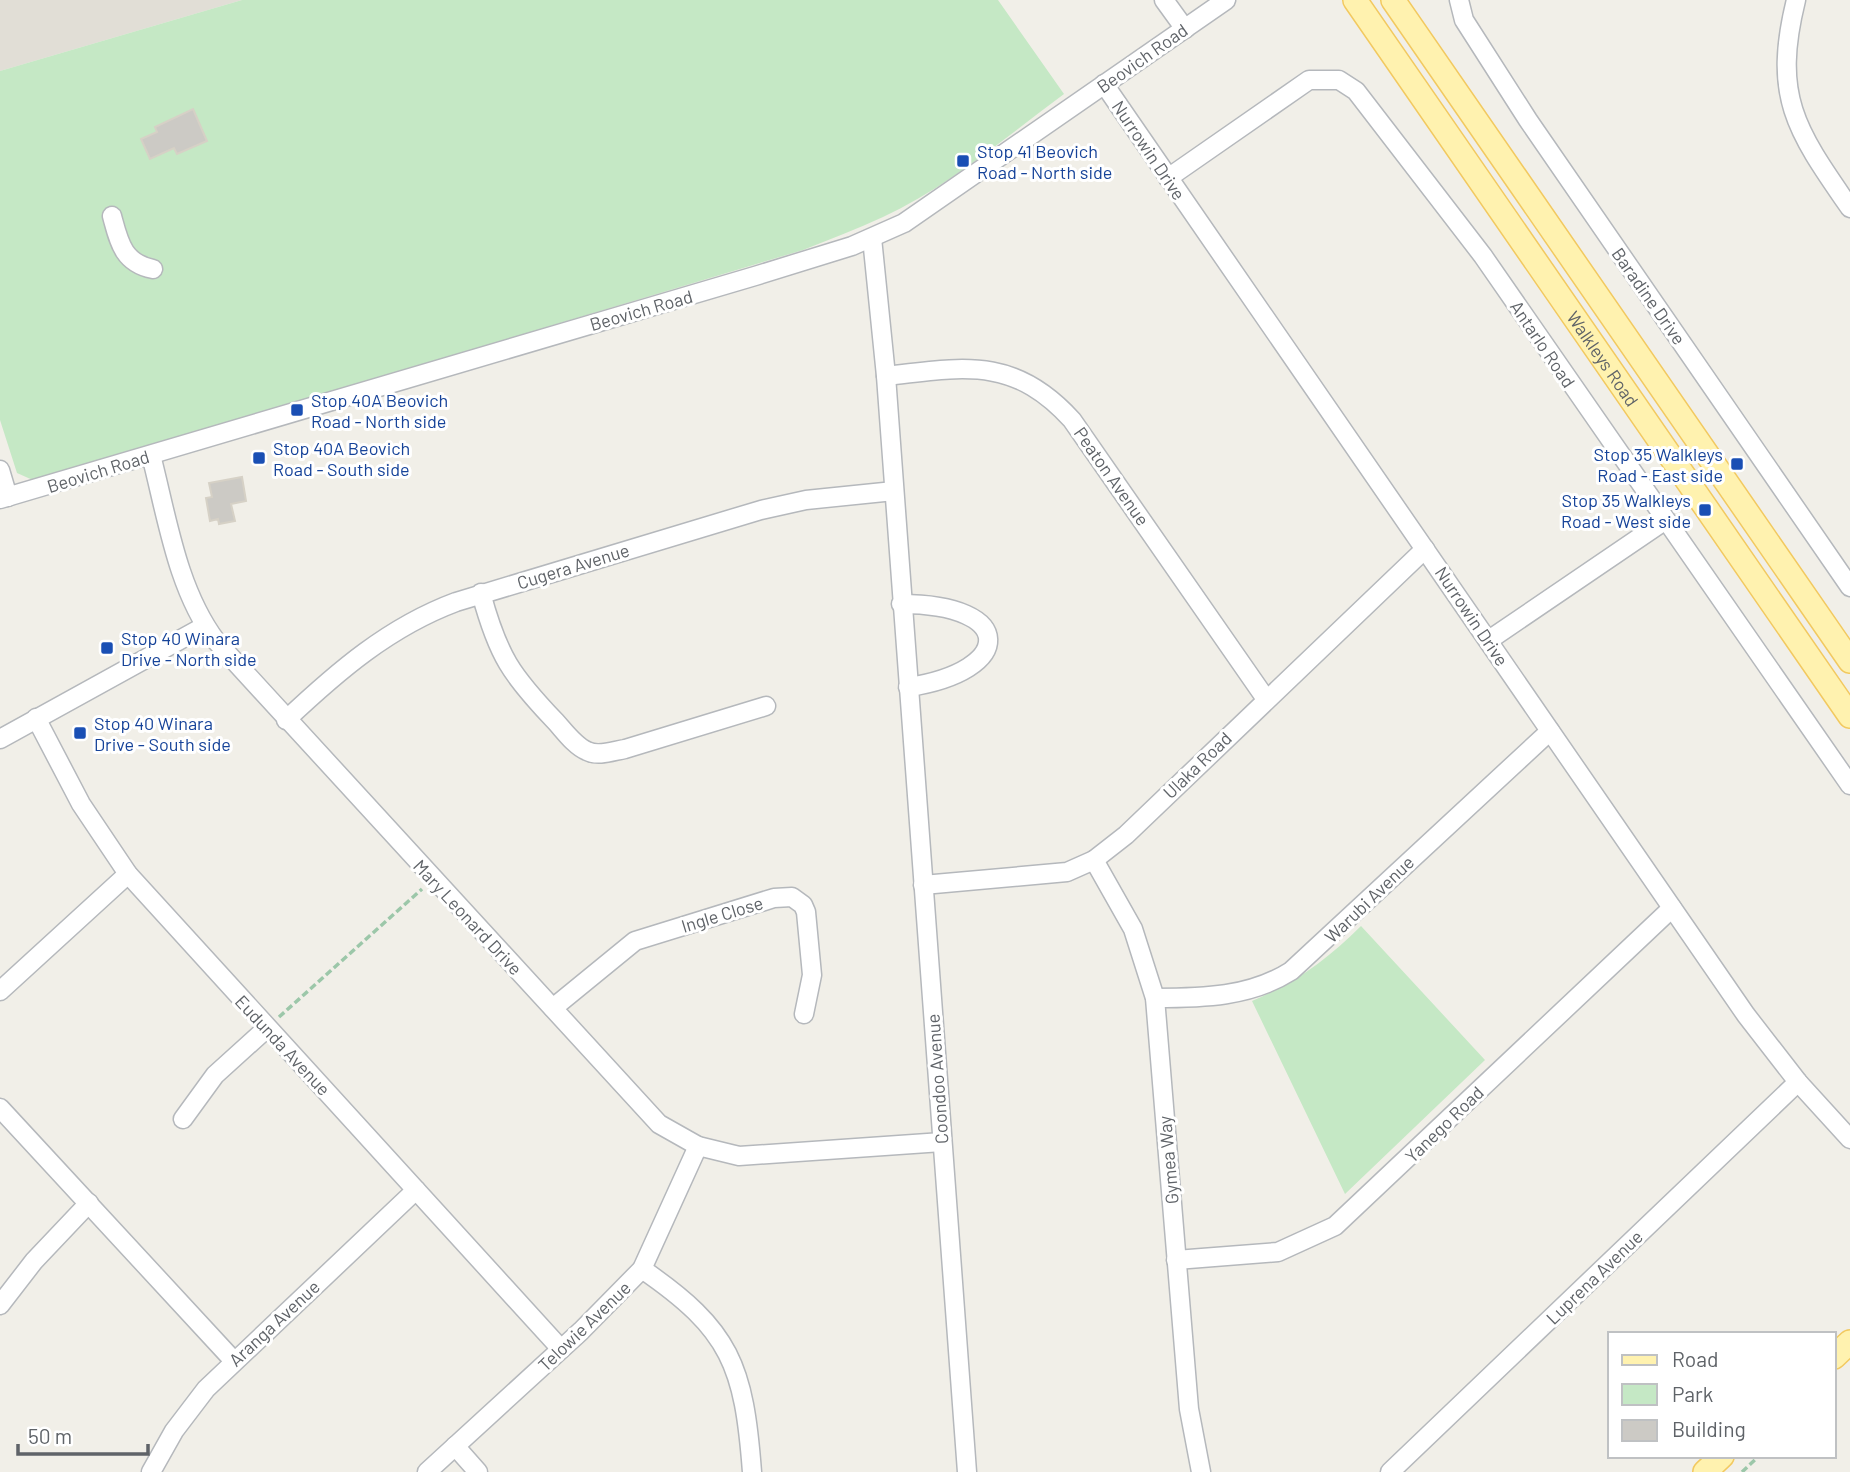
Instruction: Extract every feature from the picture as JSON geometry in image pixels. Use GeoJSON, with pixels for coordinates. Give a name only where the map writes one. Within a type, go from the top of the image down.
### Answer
{"type":"FeatureCollection","features":[{"type":"Feature","properties":{"kind":"main road","name":"Walkleys Road"},"geometry":{"type":"LineString","coordinates":[[1354,0],[1850,716]]}},
{"type":"Feature","properties":{"kind":"main road","name":"Walkleys Road"},"geometry":{"type":"LineString","coordinates":[[1393,0],[1850,661]]}},
{"type":"Feature","properties":{"kind":"main road"},"geometry":{"type":"LineString","coordinates":[[1836,1355],[1850,1342]]}},
{"type":"Feature","properties":{"kind":"main road"},"geometry":{"type":"LineString","coordinates":[[1705,1472],[1720,1458]]}},
{"type":"Feature","properties":{"kind":"street"},"geometry":{"type":"LineString","coordinates":[[1164,0],[1185,29]]}},
{"type":"Feature","properties":{"kind":"street","name":"Beovich Road"},"geometry":{"type":"LineString","coordinates":[[4,498],[767,273],[872,238],[930,206],[1226,0]]}},
{"type":"Feature","properties":{"kind":"street","name":"Baradine Drive"},"geometry":{"type":"LineString","coordinates":[[1459,0],[1464,20],[1528,120],[1850,587]]}},
{"type":"Feature","properties":{"kind":"street"},"geometry":{"type":"LineString","coordinates":[[1796,0],[1785,48],[1787,96],[1799,127],[1847,197]]}},
{"type":"Feature","properties":{"kind":"street","name":"Antarlo Road"},"geometry":{"type":"LineString","coordinates":[[1168,178],[1310,80],[1330,78],[1348,84],[1367,104],[1459,224],[1850,785]]}},
{"type":"Feature","properties":{"kind":"street","name":"Nurrowin Drive"},"geometry":{"type":"LineString","coordinates":[[1104,84],[1761,1035],[1798,1082],[1850,1139]]}},
{"type":"Feature","properties":{"kind":"street"},"geometry":{"type":"LineString","coordinates":[[112,216],[125,255],[141,267],[152,269]]}},
{"type":"Feature","properties":{"kind":"street","name":"Coondoo Avenue"},"geometry":{"type":"LineString","coordinates":[[872,238],[886,376],[967,1472]]}},
{"type":"Feature","properties":{"kind":"street","name":"Peaton Avenue"},"geometry":{"type":"LineString","coordinates":[[886,376],[939,370],[992,371],[1023,379],[1048,395],[1072,420],[1266,699]]}},
{"type":"Feature","properties":{"kind":"street","name":"Mary Leonard Drive"},"geometry":{"type":"LineString","coordinates":[[150,455],[189,592],[205,626],[286,720],[648,1114],[671,1132],[698,1146],[724,1154],[752,1156],[942,1142]]}},
{"type":"Feature","properties":{"kind":"street"},"geometry":{"type":"LineString","coordinates":[[0,471],[4,498]]}},
{"type":"Feature","properties":{"kind":"street","name":"Cugera Avenue"},"geometry":{"type":"LineString","coordinates":[[286,720],[348,664],[392,632],[434,610],[481,593],[761,510],[806,500],[894,491]]}},
{"type":"Feature","properties":{"kind":"street"},"geometry":{"type":"LineString","coordinates":[[1489,640],[1664,521]]}},
{"type":"Feature","properties":{"kind":"street","name":"Ulaka Road"},"geometry":{"type":"LineString","coordinates":[[923,885],[1051,875],[1094,860],[1126,835],[1425,549]]}},
{"type":"Feature","properties":{"kind":"street"},"geometry":{"type":"LineString","coordinates":[[481,593],[494,638],[511,671],[568,735],[587,751],[604,753],[625,748],[766,706]]}},
{"type":"Feature","properties":{"kind":"street"},"geometry":{"type":"LineString","coordinates":[[901,604],[930,604],[960,610],[979,620],[988,637],[987,646],[976,664],[949,676],[908,687]]}},
{"type":"Feature","properties":{"kind":"street"},"geometry":{"type":"LineString","coordinates":[[0,738],[205,626]]}},
{"type":"Feature","properties":{"kind":"street","name":"Eudunda Avenue"},"geometry":{"type":"LineString","coordinates":[[36,718],[86,813],[128,874],[561,1349]]}},
{"type":"Feature","properties":{"kind":"street","name":"Warubi Avenue"},"geometry":{"type":"LineString","coordinates":[[1155,998],[1230,995],[1262,986],[1291,971],[1550,731]]}},
{"type":"Feature","properties":{"kind":"street","name":"Gymea Way"},"geometry":{"type":"LineString","coordinates":[[1094,860],[1133,929],[1155,998],[1189,1409],[1201,1472]]}},
{"type":"Feature","properties":{"kind":"street"},"geometry":{"type":"LineString","coordinates":[[0,991],[128,874]]}},
{"type":"Feature","properties":{"kind":"street","name":"Ingle Close"},"geometry":{"type":"LineString","coordinates":[[553,1008],[635,941],[775,898],[792,897],[803,905],[806,912],[811,975],[804,1014]]}},
{"type":"Feature","properties":{"kind":"street","name":"Yanego Road"},"geometry":{"type":"LineString","coordinates":[[1176,1260],[1278,1252],[1335,1226],[1672,908]]}},
{"type":"Feature","properties":{"kind":"street"},"geometry":{"type":"LineString","coordinates":[[183,1119],[215,1075],[267,1028]]}},
{"type":"Feature","properties":{"kind":"street","name":"Luprena Avenue"},"geometry":{"type":"LineString","coordinates":[[1390,1472],[1798,1082]]}},
{"type":"Feature","properties":{"kind":"street"},"geometry":{"type":"LineString","coordinates":[[0,1108],[233,1360]]}},
{"type":"Feature","properties":{"kind":"street","name":"Telowie Avenue"},"geometry":{"type":"LineString","coordinates":[[427,1472],[561,1349],[642,1269],[698,1146]]}},
{"type":"Feature","properties":{"kind":"street","name":"Aranga Avenue"},"geometry":{"type":"LineString","coordinates":[[151,1472],[188,1411],[233,1360],[415,1190]]}},
{"type":"Feature","properties":{"kind":"street"},"geometry":{"type":"LineString","coordinates":[[0,1305],[34,1261],[89,1203]]}},
{"type":"Feature","properties":{"kind":"street"},"geometry":{"type":"LineString","coordinates":[[642,1269],[688,1303],[728,1352],[740,1379],[745,1401],[752,1472]]}},
{"type":"Feature","properties":{"kind":"street"},"geometry":{"type":"LineString","coordinates":[[455,1446],[478,1472]]}},
{"type":"Feature","properties":{"kind":"path"},"geometry":{"type":"LineString","coordinates":[[267,1028],[433,879]]}},
{"type":"Feature","properties":{"kind":"path"},"geometry":{"type":"LineString","coordinates":[[1742,1472],[1757,1458]]}},
{"type":"Feature","properties":{"kind":"shaded area"},"geometry":{"type":"Polygon","coordinates":[[[0,0],[242,0],[0,71],[0,0]]]}},
{"type":"Feature","properties":{"kind":"green space"},"geometry":{"type":"Polygon","coordinates":[[[242,0],[998,0],[1064,94],[931,191],[883,217],[803,250],[35,481],[17,473],[0,420],[0,71],[242,0]]]}},
{"type":"Feature","properties":{"kind":"green space"},"geometry":{"type":"Polygon","coordinates":[[[1361,926],[1485,1060],[1345,1194],[1252,1001],[1310,969],[1361,926]]]}},
{"type":"Feature","properties":{"kind":"building"},"geometry":{"type":"Polygon","coordinates":[[[193,109],[207,141],[177,154],[174,148],[150,159],[141,139],[157,132],[155,127],[193,109]]]}},
{"type":"Feature","properties":{"kind":"building"},"geometry":{"type":"Polygon","coordinates":[[[242,477],[246,501],[231,504],[235,521],[219,524],[218,519],[210,521],[206,498],[212,497],[209,483],[242,477]]]}},
{"type":"Feature","properties":{"kind":"place","name":"Stop 41 Beovich Road - North side"},"geometry":{"type":"Point","coordinates":[963,161]}},
{"type":"Feature","properties":{"kind":"place","name":"Stop 40A Beovich Road - North side"},"geometry":{"type":"Point","coordinates":[297,410]}},
{"type":"Feature","properties":{"kind":"place","name":"Stop 40A Beovich Road - South side"},"geometry":{"type":"Point","coordinates":[259,458]}},
{"type":"Feature","properties":{"kind":"place","name":"Stop 35 Walkleys Road - East side"},"geometry":{"type":"Point","coordinates":[1737,464]}},
{"type":"Feature","properties":{"kind":"place","name":"Stop 35 Walkleys Road - West side"},"geometry":{"type":"Point","coordinates":[1705,510]}},
{"type":"Feature","properties":{"kind":"place","name":"Stop 40 Winara Drive - North side"},"geometry":{"type":"Point","coordinates":[107,648]}},
{"type":"Feature","properties":{"kind":"place","name":"Stop 40 Winara Drive - South side"},"geometry":{"type":"Point","coordinates":[80,733]}}]}
